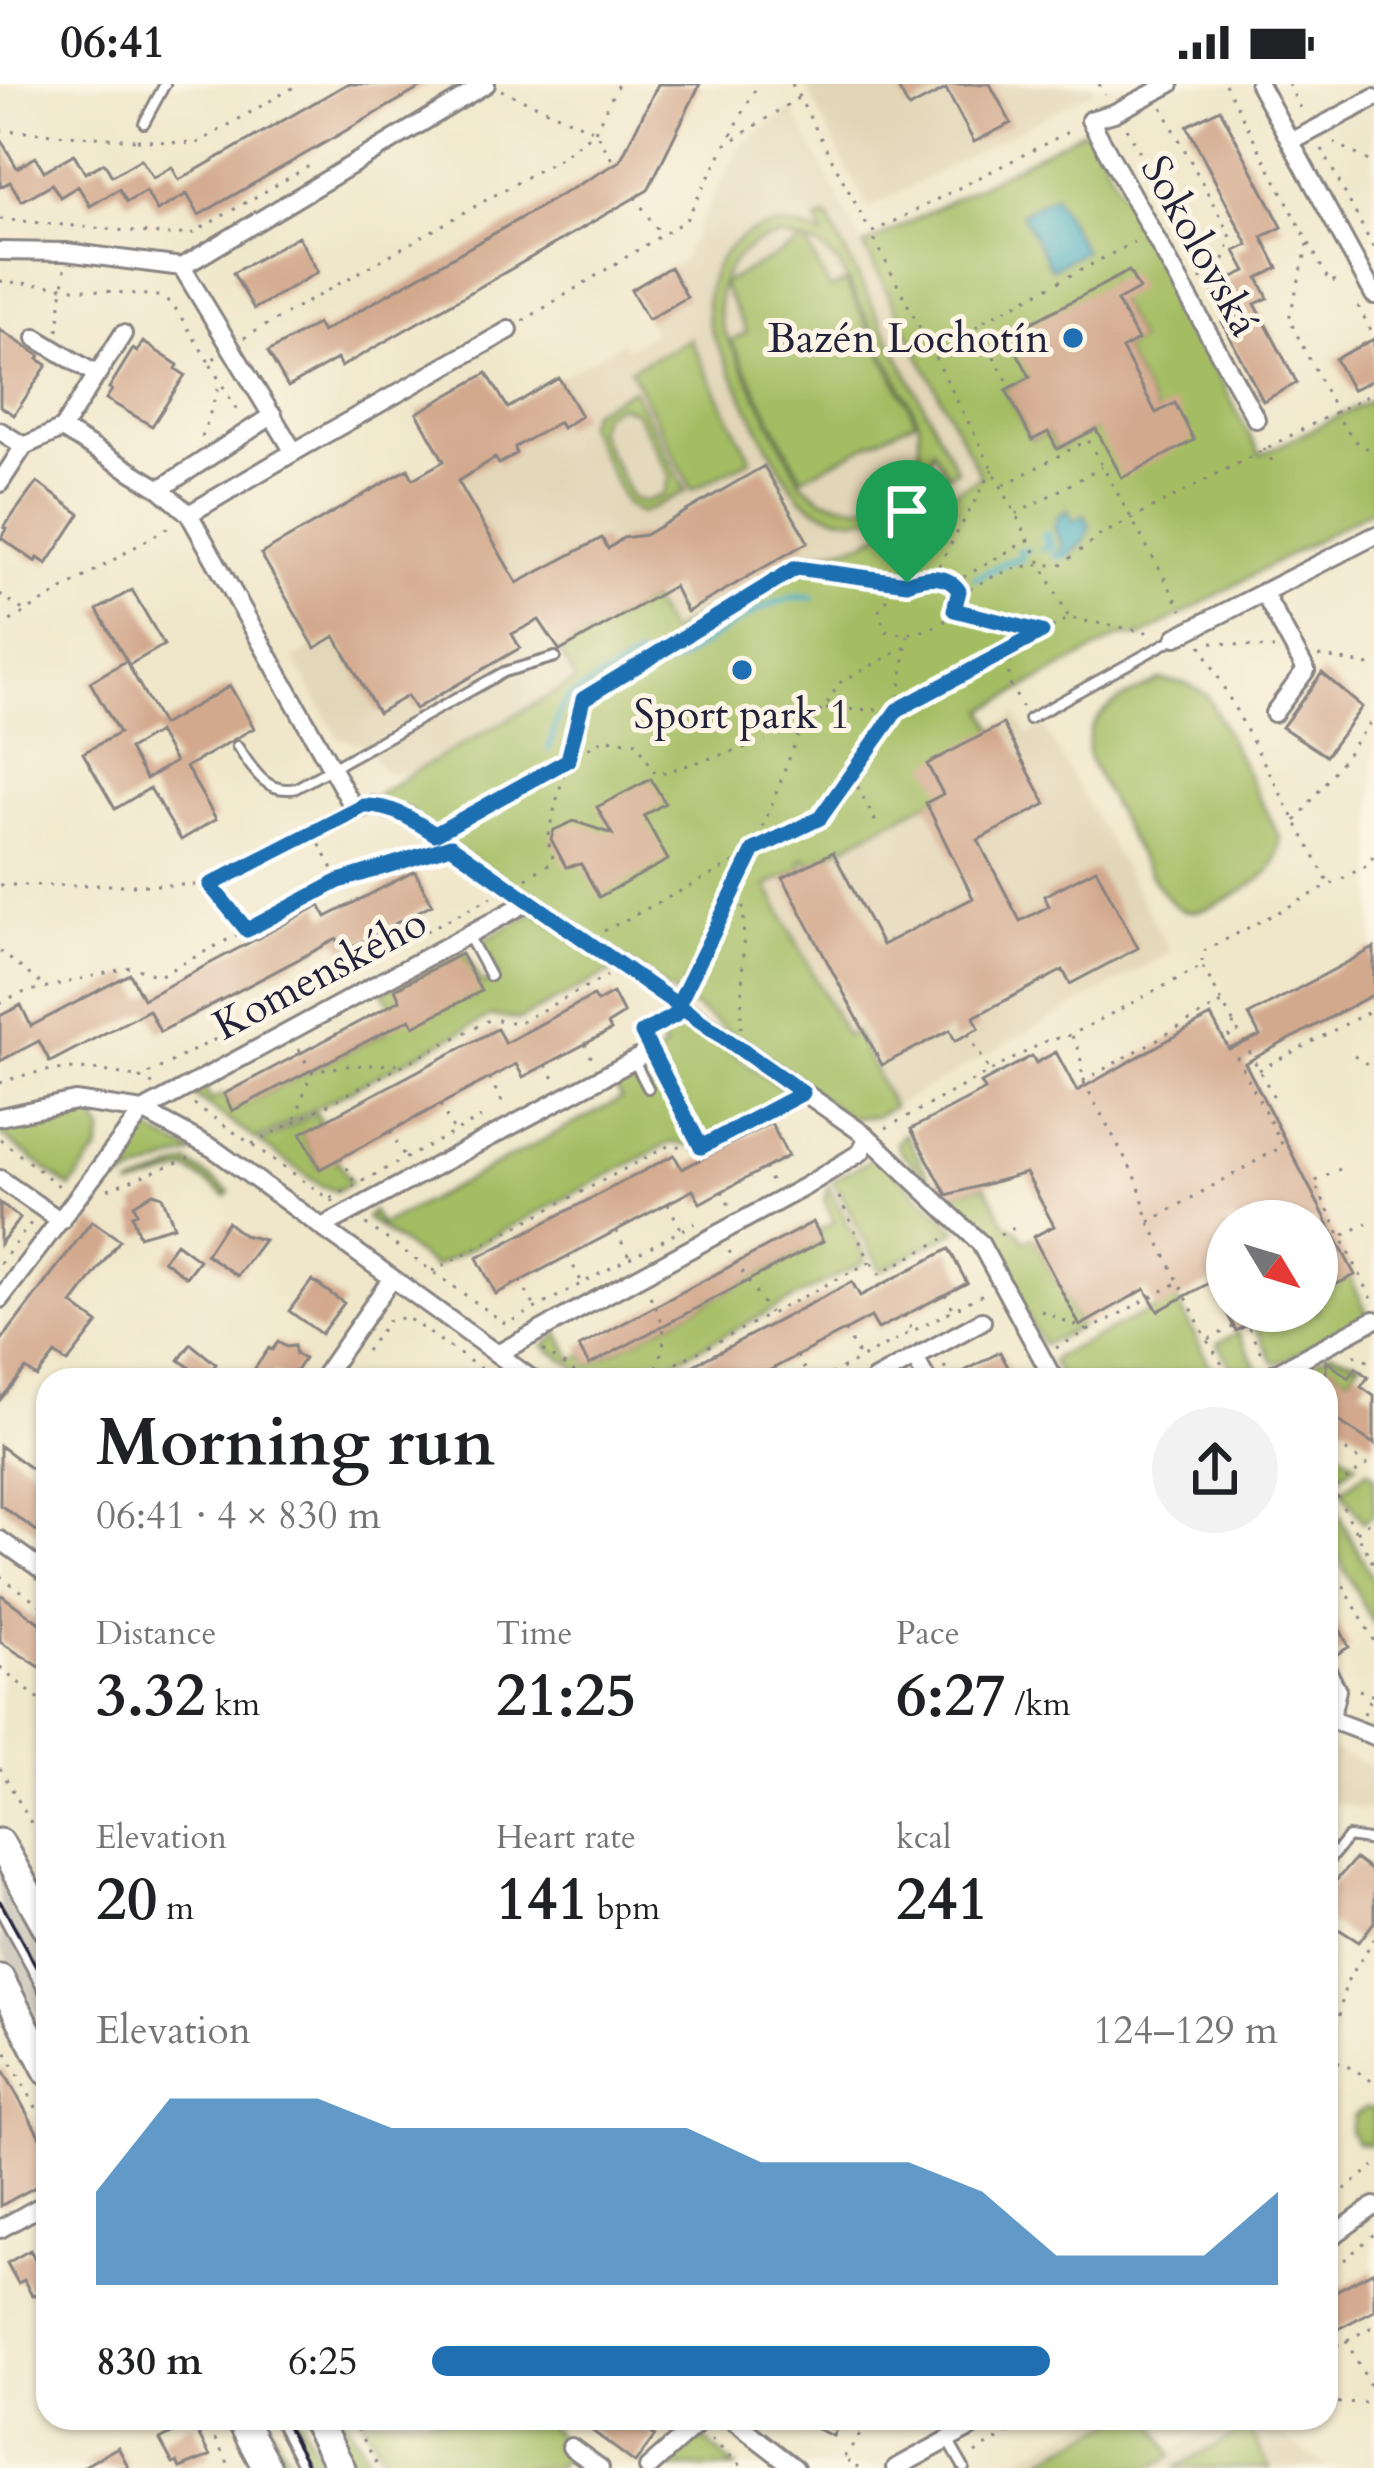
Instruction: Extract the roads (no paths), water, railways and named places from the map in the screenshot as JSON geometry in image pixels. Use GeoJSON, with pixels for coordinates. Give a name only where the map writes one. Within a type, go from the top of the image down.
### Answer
{"type":"FeatureCollection","features":[{"type":"Feature","properties":{"kind":"main road"},"geometry":{"type":"LineString","coordinates":[[0,1843],[36,1908]]}},
{"type":"Feature","properties":{"kind":"main road"},"geometry":{"type":"LineString","coordinates":[[0,1979],[36,2049]]}},
{"type":"Feature","properties":{"kind":"main road"},"geometry":{"type":"LineString","coordinates":[[246,2430],[267,2468]]}},
{"type":"Feature","properties":{"kind":"main road"},"geometry":{"type":"LineString","coordinates":[[320,2430],[341,2468]]}},
{"type":"Feature","properties":{"kind":"street"},"geometry":{"type":"LineString","coordinates":[[0,251],[67,252],[182,267],[487,84]]}},
{"type":"Feature","properties":{"kind":"street"},"geometry":{"type":"LineString","coordinates":[[1259,84],[1374,295]]}},
{"type":"Feature","properties":{"kind":"street","name":"Sokolovská"},"geometry":{"type":"LineString","coordinates":[[1162,88],[1090,120],[1256,419]]}},
{"type":"Feature","properties":{"kind":"street"},"geometry":{"type":"LineString","coordinates":[[1291,142],[1374,98]]}},
{"type":"Feature","properties":{"kind":"street"},"geometry":{"type":"LineString","coordinates":[[182,267],[294,452]]}},
{"type":"Feature","properties":{"kind":"street"},"geometry":{"type":"LineString","coordinates":[[189,514],[509,330]]}},
{"type":"Feature","properties":{"kind":"street"},"geometry":{"type":"LineString","coordinates":[[0,483],[24,446],[62,429],[123,334]]}},
{"type":"Feature","properties":{"kind":"street"},"geometry":{"type":"LineString","coordinates":[[37,338],[97,375]]}},
{"type":"Feature","properties":{"kind":"street"},"geometry":{"type":"LineString","coordinates":[[160,490],[273,416]]}},
{"type":"Feature","properties":{"kind":"street"},"geometry":{"type":"LineString","coordinates":[[62,429],[160,490],[189,514],[355,810],[372,805],[407,815],[868,1138],[981,1244],[1048,1368]]}},
{"type":"Feature","properties":{"kind":"street"},"geometry":{"type":"LineString","coordinates":[[0,431],[24,446]]}},
{"type":"Feature","properties":{"kind":"street"},"geometry":{"type":"LineString","coordinates":[[1184,633],[1374,536]]}},
{"type":"Feature","properties":{"kind":"street"},"geometry":{"type":"LineString","coordinates":[[1263,592],[1306,670],[1274,712]]}},
{"type":"Feature","properties":{"kind":"street","name":"Komenského"},"geometry":{"type":"LineString","coordinates":[[143,1111],[530,902]]}},
{"type":"Feature","properties":{"kind":"street"},"geometry":{"type":"LineString","coordinates":[[322,1227],[651,1051]]}},
{"type":"Feature","properties":{"kind":"street"},"geometry":{"type":"LineString","coordinates":[[0,1117],[75,1102],[143,1111],[214,1150],[516,1368]]}},
{"type":"Feature","properties":{"kind":"street"},"geometry":{"type":"LineString","coordinates":[[0,1299],[143,1111]]}},
{"type":"Feature","properties":{"kind":"street"},"geometry":{"type":"LineString","coordinates":[[497,1354],[806,1186],[861,1152],[868,1138]]}},
{"type":"Feature","properties":{"kind":"street"},"geometry":{"type":"LineString","coordinates":[[0,1179],[61,1222]]}},
{"type":"Feature","properties":{"kind":"street"},"geometry":{"type":"LineString","coordinates":[[329,1368],[392,1278]]}},
{"type":"Feature","properties":{"kind":"street"},"geometry":{"type":"LineString","coordinates":[[1284,1368],[1374,1319]]}},
{"type":"Feature","properties":{"kind":"street"},"geometry":{"type":"LineString","coordinates":[[896,1368],[982,1321]]}},
{"type":"Feature","properties":{"kind":"street"},"geometry":{"type":"LineString","coordinates":[[915,1358],[920,1368]]}},
{"type":"Feature","properties":{"kind":"street"},"geometry":{"type":"LineString","coordinates":[[0,1540],[36,1566]]}},
{"type":"Feature","properties":{"kind":"street"},"geometry":{"type":"LineString","coordinates":[[1338,1723],[1374,1736]]}},
{"type":"Feature","properties":{"kind":"street"},"geometry":{"type":"LineString","coordinates":[[1338,2232],[1374,2206]]}},
{"type":"Feature","properties":{"kind":"street"},"geometry":{"type":"LineString","coordinates":[[0,2229],[36,2210]]}},
{"type":"Feature","properties":{"kind":"street"},"geometry":{"type":"LineString","coordinates":[[648,2468],[691,2430]]}},
{"type":"Feature","properties":{"kind":"street"},"geometry":{"type":"LineString","coordinates":[[746,2430],[795,2468]]}},
{"type":"Feature","properties":{"kind":"street"},"geometry":{"type":"LineString","coordinates":[[896,2468],[964,2430]]}},
{"type":"Feature","properties":{"kind":"street"},"geometry":{"type":"LineString","coordinates":[[566,2441],[600,2468]]}},
{"type":"Feature","properties":{"kind":"lane"},"geometry":{"type":"LineString","coordinates":[[144,123],[164,84]]}},
{"type":"Feature","properties":{"kind":"lane"},"geometry":{"type":"LineString","coordinates":[[1029,719],[1184,633]]}},
{"type":"Feature","properties":{"kind":"lane"},"geometry":{"type":"LineString","coordinates":[[237,746],[253,770],[279,790],[296,788],[504,672],[555,657]]}},
{"type":"Feature","properties":{"kind":"lane"},"geometry":{"type":"LineString","coordinates":[[468,935],[490,976]]}},
{"type":"Feature","properties":{"kind":"lane"},"geometry":{"type":"LineString","coordinates":[[634,1060],[648,1088]]}},
{"type":"Feature","properties":{"kind":"lane"},"geometry":{"type":"LineString","coordinates":[[1338,1849],[1348,1837],[1374,1841]]}},
{"type":"Feature","properties":{"kind":"lane"},"geometry":{"type":"LineString","coordinates":[[0,1910],[36,1976]]}},
{"type":"Feature","properties":{"kind":"lane"},"geometry":{"type":"LineString","coordinates":[[283,2430],[304,2468]]}},
{"type":"Feature","properties":{"kind":"lane"},"geometry":{"type":"LineString","coordinates":[[948,2440],[962,2465]]}},
{"type":"Feature","properties":{"kind":"water"},"geometry":{"type":"Polygon","coordinates":[[[1054,195],[1084,251],[1051,269],[1021,213],[1054,195]]]}},
{"type":"Feature","properties":{"kind":"water"},"geometry":{"type":"Polygon","coordinates":[[[1068,510],[1073,521],[1085,515],[1090,527],[1084,542],[1067,557],[1060,552],[1062,545],[1054,528],[1058,516],[1068,510]]]}},
{"type":"Feature","properties":{"kind":"waterway"},"geometry":{"type":"LineString","coordinates":[[1042,550],[1047,546],[1043,535],[1047,533],[1056,557],[1063,556],[1067,548]]}},
{"type":"Feature","properties":{"kind":"waterway"},"geometry":{"type":"LineString","coordinates":[[975,578],[1022,559],[1019,550],[1028,550]]}},
{"type":"Feature","properties":{"kind":"waterway"},"geometry":{"type":"LineString","coordinates":[[652,664],[660,667],[676,662],[781,601],[813,598]]}},
{"type":"Feature","properties":{"kind":"waterway"},"geometry":{"type":"LineString","coordinates":[[549,749],[567,699],[638,657]]}},
{"type":"Feature","properties":{"kind":"tram line"},"geometry":{"type":"LineString","coordinates":[[0,1901],[36,1967]]}},
{"type":"Feature","properties":{"kind":"tram line"},"geometry":{"type":"LineString","coordinates":[[288,2430],[309,2468]]}},
{"type":"Feature","properties":{"kind":"place","name":"Bazén Lochotín"},"geometry":{"type":"Point","coordinates":[1073,338]}},
{"type":"Feature","properties":{"kind":"place","name":"Sport park 1"},"geometry":{"type":"Point","coordinates":[742,670]}}]}
